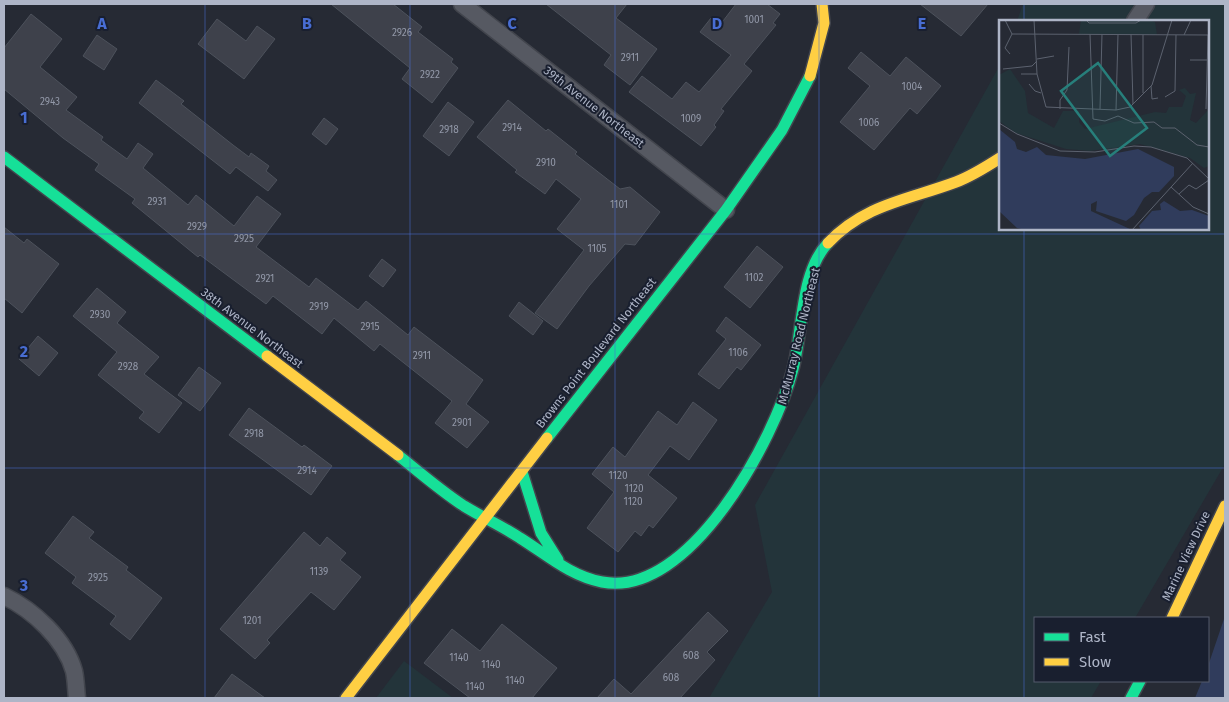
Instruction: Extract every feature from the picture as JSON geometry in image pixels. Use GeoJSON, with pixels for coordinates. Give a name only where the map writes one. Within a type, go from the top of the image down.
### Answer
{"type":"FeatureCollection","features":[{"type":"Feature","properties":{"kind":"street","name":"39th Avenue Northeast"},"geometry":{"type":"LineString","coordinates":[[462,4],[726,210]]}},
{"type":"Feature","properties":{"kind":"street","name":"Browns Point Boulevard Northeast"},"geometry":{"type":"LineString","coordinates":[[346,698],[578,397],[726,210],[782,130],[800,100],[811,75],[824,23],[822,4]]}},
{"type":"Feature","properties":{"kind":"street"},"geometry":{"type":"LineString","coordinates":[[1136,20],[1146,4]]}},
{"type":"Feature","properties":{"kind":"street","name":"38th Avenue Northeast"},"geometry":{"type":"LineString","coordinates":[[4,157],[454,499],[486,518]]}},
{"type":"Feature","properties":{"kind":"street","name":"McMurray Road Northeast"},"geometry":{"type":"LineString","coordinates":[[486,518],[579,575],[604,583],[631,582],[664,569],[680,557],[700,537],[728,503],[763,447],[780,411],[793,369],[814,270],[825,247],[846,226],[870,210],[891,201],[958,183],[988,168],[999,159]]}},
{"type":"Feature","properties":{"kind":"street"},"geometry":{"type":"LineString","coordinates":[[522,472],[541,533],[560,564]]}},
{"type":"Feature","properties":{"kind":"street","name":"Marine View Drive"},"geometry":{"type":"LineString","coordinates":[[1172,617],[1225,506]]}},
{"type":"Feature","properties":{"kind":"street"},"geometry":{"type":"LineString","coordinates":[[4,596],[42,623],[59,642],[74,671],[77,698]]}},
{"type":"Feature","properties":{"kind":"street"},"geometry":{"type":"LineString","coordinates":[[1131,698],[1139,682]]}},
{"type":"Feature","properties":{"kind":"shaded area"},"geometry":{"type":"Polygon","coordinates":[[[1023,4],[1225,4],[1225,464],[1136,617],[1034,617],[1034,682],[1100,682],[1091,698],[709,698],[772,592],[755,505],[999,67],[999,230],[1209,230],[1209,20],[1017,20],[1023,4]]]}},
{"type":"Feature","properties":{"kind":"shaded area"},"geometry":{"type":"Polygon","coordinates":[[[404,661],[453,698],[376,698],[404,661]]]}},
{"type":"Feature","properties":{"kind":"water"},"geometry":{"type":"Polygon","coordinates":[[[1225,616],[1225,698],[1195,698],[1202,682],[1209,682],[1209,663],[1225,616]]]}},
{"type":"Feature","properties":{"kind":"building"},"geometry":{"type":"Polygon","coordinates":[[[331,4],[393,4],[422,27],[418,32],[453,59],[451,62],[458,68],[432,103],[402,79],[410,68],[331,4]]]}},
{"type":"Feature","properties":{"kind":"building"},"geometry":{"type":"Polygon","coordinates":[[[546,4],[627,4],[616,18],[657,49],[630,85],[604,65],[611,55],[546,4]]]}},
{"type":"Feature","properties":{"kind":"building"},"geometry":{"type":"Polygon","coordinates":[[[736,4],[767,4],[780,14],[773,23],[776,25],[744,64],[752,71],[721,109],[724,111],[714,125],[716,127],[701,146],[629,92],[642,76],[672,99],[686,82],[699,92],[731,55],[700,32],[711,18],[720,25],[736,4]]]}},
{"type":"Feature","properties":{"kind":"building"},"geometry":{"type":"Polygon","coordinates":[[[920,4],[988,4],[961,36],[920,4]]]}},
{"type":"Feature","properties":{"kind":"building"},"geometry":{"type":"Polygon","coordinates":[[[31,14],[62,39],[40,67],[77,97],[66,110],[103,137],[101,140],[127,159],[138,143],[153,154],[143,168],[188,205],[196,195],[234,226],[257,196],[281,214],[256,247],[309,287],[316,278],[358,310],[366,301],[408,335],[414,327],[483,380],[466,404],[489,422],[467,448],[435,423],[452,401],[380,344],[374,351],[334,318],[322,334],[273,296],[266,304],[200,255],[198,257],[132,203],[135,199],[95,170],[99,164],[63,138],[4,89],[4,48],[31,14]]]}},
{"type":"Feature","properties":{"kind":"building"},"geometry":{"type":"Polygon","coordinates":[[[217,19],[246,41],[257,26],[275,39],[244,79],[198,44],[217,19]]]}},
{"type":"Feature","properties":{"kind":"building"},"geometry":{"type":"Polygon","coordinates":[[[97,35],[117,49],[104,70],[83,56],[97,35]]]}},
{"type":"Feature","properties":{"kind":"building"},"geometry":{"type":"Polygon","coordinates":[[[861,52],[890,76],[906,57],[941,86],[917,114],[910,108],[874,150],[840,122],[870,86],[848,68],[861,52]]]}},
{"type":"Feature","properties":{"kind":"building"},"geometry":{"type":"Polygon","coordinates":[[[156,80],[184,101],[181,104],[233,145],[249,157],[251,153],[269,166],[266,171],[277,180],[268,191],[236,167],[230,174],[139,103],[156,80]]]}},
{"type":"Feature","properties":{"kind":"building"},"geometry":{"type":"Polygon","coordinates":[[[508,100],[546,131],[548,129],[577,152],[575,154],[620,189],[630,187],[660,212],[635,245],[625,244],[589,286],[557,329],[535,313],[584,250],[557,229],[581,199],[556,179],[545,194],[515,172],[517,170],[477,137],[508,100]]]}},
{"type":"Feature","properties":{"kind":"building"},"geometry":{"type":"Polygon","coordinates":[[[448,102],[474,122],[449,156],[423,136],[448,102]]]}},
{"type":"Feature","properties":{"kind":"building"},"geometry":{"type":"Polygon","coordinates":[[[324,118],[338,129],[326,145],[312,134],[324,118]]]}},
{"type":"Feature","properties":{"kind":"building"},"geometry":{"type":"Polygon","coordinates":[[[4,227],[24,243],[27,239],[59,264],[22,313],[4,298],[4,227]]]}},
{"type":"Feature","properties":{"kind":"building"},"geometry":{"type":"Polygon","coordinates":[[[757,246],[783,267],[750,308],[724,287],[757,246]]]}},
{"type":"Feature","properties":{"kind":"building"},"geometry":{"type":"Polygon","coordinates":[[[382,259],[396,270],[383,287],[369,276],[382,259]]]}},
{"type":"Feature","properties":{"kind":"building"},"geometry":{"type":"Polygon","coordinates":[[[97,288],[126,312],[117,323],[159,357],[144,374],[182,403],[159,433],[139,418],[144,412],[98,375],[117,352],[73,316],[97,288]]]}},
{"type":"Feature","properties":{"kind":"building"},"geometry":{"type":"Polygon","coordinates":[[[519,302],[543,321],[533,335],[509,316],[519,302]]]}},
{"type":"Feature","properties":{"kind":"building"},"geometry":{"type":"Polygon","coordinates":[[[726,317],[761,345],[741,370],[737,367],[719,389],[698,374],[726,339],[716,331],[726,317]]]}},
{"type":"Feature","properties":{"kind":"building"},"geometry":{"type":"Polygon","coordinates":[[[38,336],[58,353],[39,376],[19,359],[38,336]]]}},
{"type":"Feature","properties":{"kind":"building"},"geometry":{"type":"Polygon","coordinates":[[[199,367],[221,383],[200,411],[178,395],[199,367]]]}},
{"type":"Feature","properties":{"kind":"building"},"geometry":{"type":"Polygon","coordinates":[[[693,402],[717,420],[689,460],[670,446],[648,475],[677,498],[653,528],[649,525],[641,536],[635,531],[618,552],[587,528],[614,492],[592,474],[613,447],[625,457],[658,411],[677,425],[693,402]]]}},
{"type":"Feature","properties":{"kind":"building"},"geometry":{"type":"Polygon","coordinates":[[[249,408],[302,447],[304,445],[332,466],[311,495],[229,435],[249,408]]]}},
{"type":"Feature","properties":{"kind":"building"},"geometry":{"type":"Polygon","coordinates":[[[73,516],[94,532],[89,538],[128,567],[126,570],[162,598],[130,640],[110,624],[116,616],[72,583],[76,577],[45,553],[73,516]]]}},
{"type":"Feature","properties":{"kind":"building"},"geometry":{"type":"Polygon","coordinates":[[[304,532],[320,546],[327,537],[346,553],[340,560],[361,577],[334,610],[311,592],[267,640],[270,643],[255,659],[220,629],[304,532]]]}},
{"type":"Feature","properties":{"kind":"building"},"geometry":{"type":"Polygon","coordinates":[[[708,612],[728,631],[707,652],[715,660],[680,698],[597,698],[614,679],[631,694],[708,612]]]}},
{"type":"Feature","properties":{"kind":"building"},"geometry":{"type":"Polygon","coordinates":[[[502,624],[557,668],[532,698],[470,698],[424,663],[452,629],[480,651],[502,624]]]}},
{"type":"Feature","properties":{"kind":"building"},"geometry":{"type":"Polygon","coordinates":[[[232,674],[265,698],[214,698],[232,674]]]}},
{"type":"Feature","properties":{"kind":"traffic: fast"},"geometry":{"type":"LineString","coordinates":[[547,438],[726,210],[782,130],[810,76]]}},
{"type":"Feature","properties":{"kind":"traffic: fast"},"geometry":{"type":"LineString","coordinates":[[4,157],[267,356]]}},
{"type":"Feature","properties":{"kind":"traffic: fast"},"geometry":{"type":"LineString","coordinates":[[398,455],[464,506],[579,575],[602,582],[635,581],[666,566],[696,540],[724,508],[748,471],[768,434],[793,369],[807,286],[812,270],[819,255],[828,243]]}},
{"type":"Feature","properties":{"kind":"traffic: fast"},"geometry":{"type":"LineString","coordinates":[[522,472],[541,533],[558,560]]}},
{"type":"Feature","properties":{"kind":"traffic: fast"},"geometry":{"type":"LineString","coordinates":[[1131,698],[1139,682]]}},
{"type":"Feature","properties":{"kind":"traffic: slow"},"geometry":{"type":"LineString","coordinates":[[810,76],[824,23],[822,4]]}},
{"type":"Feature","properties":{"kind":"traffic: slow"},"geometry":{"type":"LineString","coordinates":[[828,243],[842,230],[872,211],[962,180],[999,159]]}},
{"type":"Feature","properties":{"kind":"traffic: slow"},"geometry":{"type":"LineString","coordinates":[[267,356],[398,455]]}},
{"type":"Feature","properties":{"kind":"traffic: slow"},"geometry":{"type":"LineString","coordinates":[[346,698],[547,438]]}},
{"type":"Feature","properties":{"kind":"traffic: slow"},"geometry":{"type":"LineString","coordinates":[[1172,617],[1225,506]]}}]}
